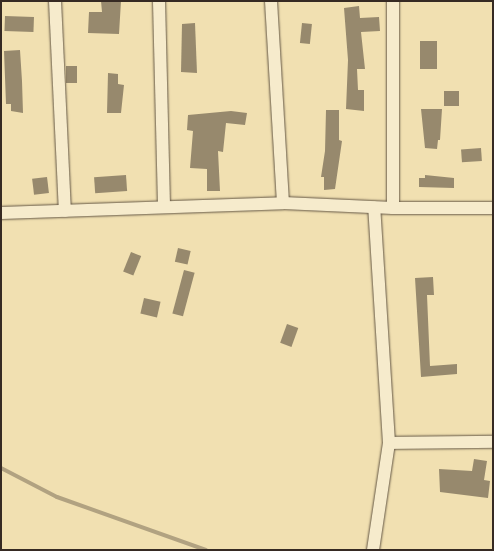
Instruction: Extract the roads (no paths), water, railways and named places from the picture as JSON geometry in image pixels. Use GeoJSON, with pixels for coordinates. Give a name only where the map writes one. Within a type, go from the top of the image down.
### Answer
{"type":"FeatureCollection","features":[{"type":"Feature","properties":{"kind":"street"},"geometry":{"type":"LineString","coordinates":[[55,1],[65,211]]}},
{"type":"Feature","properties":{"kind":"street"},"geometry":{"type":"LineString","coordinates":[[159,1],[164,207]]}},
{"type":"Feature","properties":{"kind":"street"},"geometry":{"type":"LineString","coordinates":[[272,1],[283,203]]}},
{"type":"Feature","properties":{"kind":"street"},"geometry":{"type":"LineString","coordinates":[[393,1],[393,208]]}},
{"type":"Feature","properties":{"kind":"street"},"geometry":{"type":"LineString","coordinates":[[1,213],[283,203],[393,208],[493,208]]}},
{"type":"Feature","properties":{"kind":"street"},"geometry":{"type":"LineString","coordinates":[[373,550],[388,443],[374,207]]}},
{"type":"Feature","properties":{"kind":"street"},"geometry":{"type":"LineString","coordinates":[[388,443],[493,442]]}},
{"type":"Feature","properties":{"kind":"waterway"},"geometry":{"type":"LineString","coordinates":[[1,468],[57,497],[206,550]]}}]}
